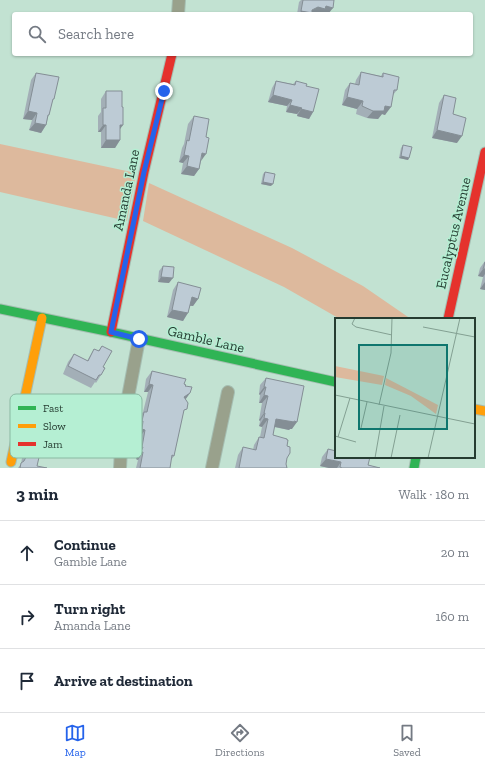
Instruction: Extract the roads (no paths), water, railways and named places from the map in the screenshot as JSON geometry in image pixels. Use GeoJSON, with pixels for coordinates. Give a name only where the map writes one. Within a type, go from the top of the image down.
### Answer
{"type":"FeatureCollection","features":[{"type":"Feature","properties":{"kind":"street"},"geometry":{"type":"LineString","coordinates":[[178,12],[179,0]]}},
{"type":"Feature","properties":{"kind":"street","name":"Amanda Lane"},"geometry":{"type":"LineString","coordinates":[[111,332],[144,172],[172,56]]}},
{"type":"Feature","properties":{"kind":"street","name":"Eucalyptus Avenue"},"geometry":{"type":"LineString","coordinates":[[448,318],[485,152]]}},
{"type":"Feature","properties":{"kind":"street","name":"Gamble Lane"},"geometry":{"type":"LineString","coordinates":[[0,309],[335,382]]}},
{"type":"Feature","properties":{"kind":"street"},"geometry":{"type":"LineString","coordinates":[[26,394],[42,318]]}},
{"type":"Feature","properties":{"kind":"street"},"geometry":{"type":"LineString","coordinates":[[129,394],[139,339]]}},
{"type":"Feature","properties":{"kind":"street"},"geometry":{"type":"LineString","coordinates":[[212,468],[228,392]]}},
{"type":"Feature","properties":{"kind":"street"},"geometry":{"type":"LineString","coordinates":[[475,409],[485,411]]}},
{"type":"Feature","properties":{"kind":"street"},"geometry":{"type":"LineString","coordinates":[[11,462],[12,458]]}},
{"type":"Feature","properties":{"kind":"street"},"geometry":{"type":"LineString","coordinates":[[120,468],[121,458]]}},
{"type":"Feature","properties":{"kind":"street"},"geometry":{"type":"LineString","coordinates":[[414,468],[416,458]]}}]}
